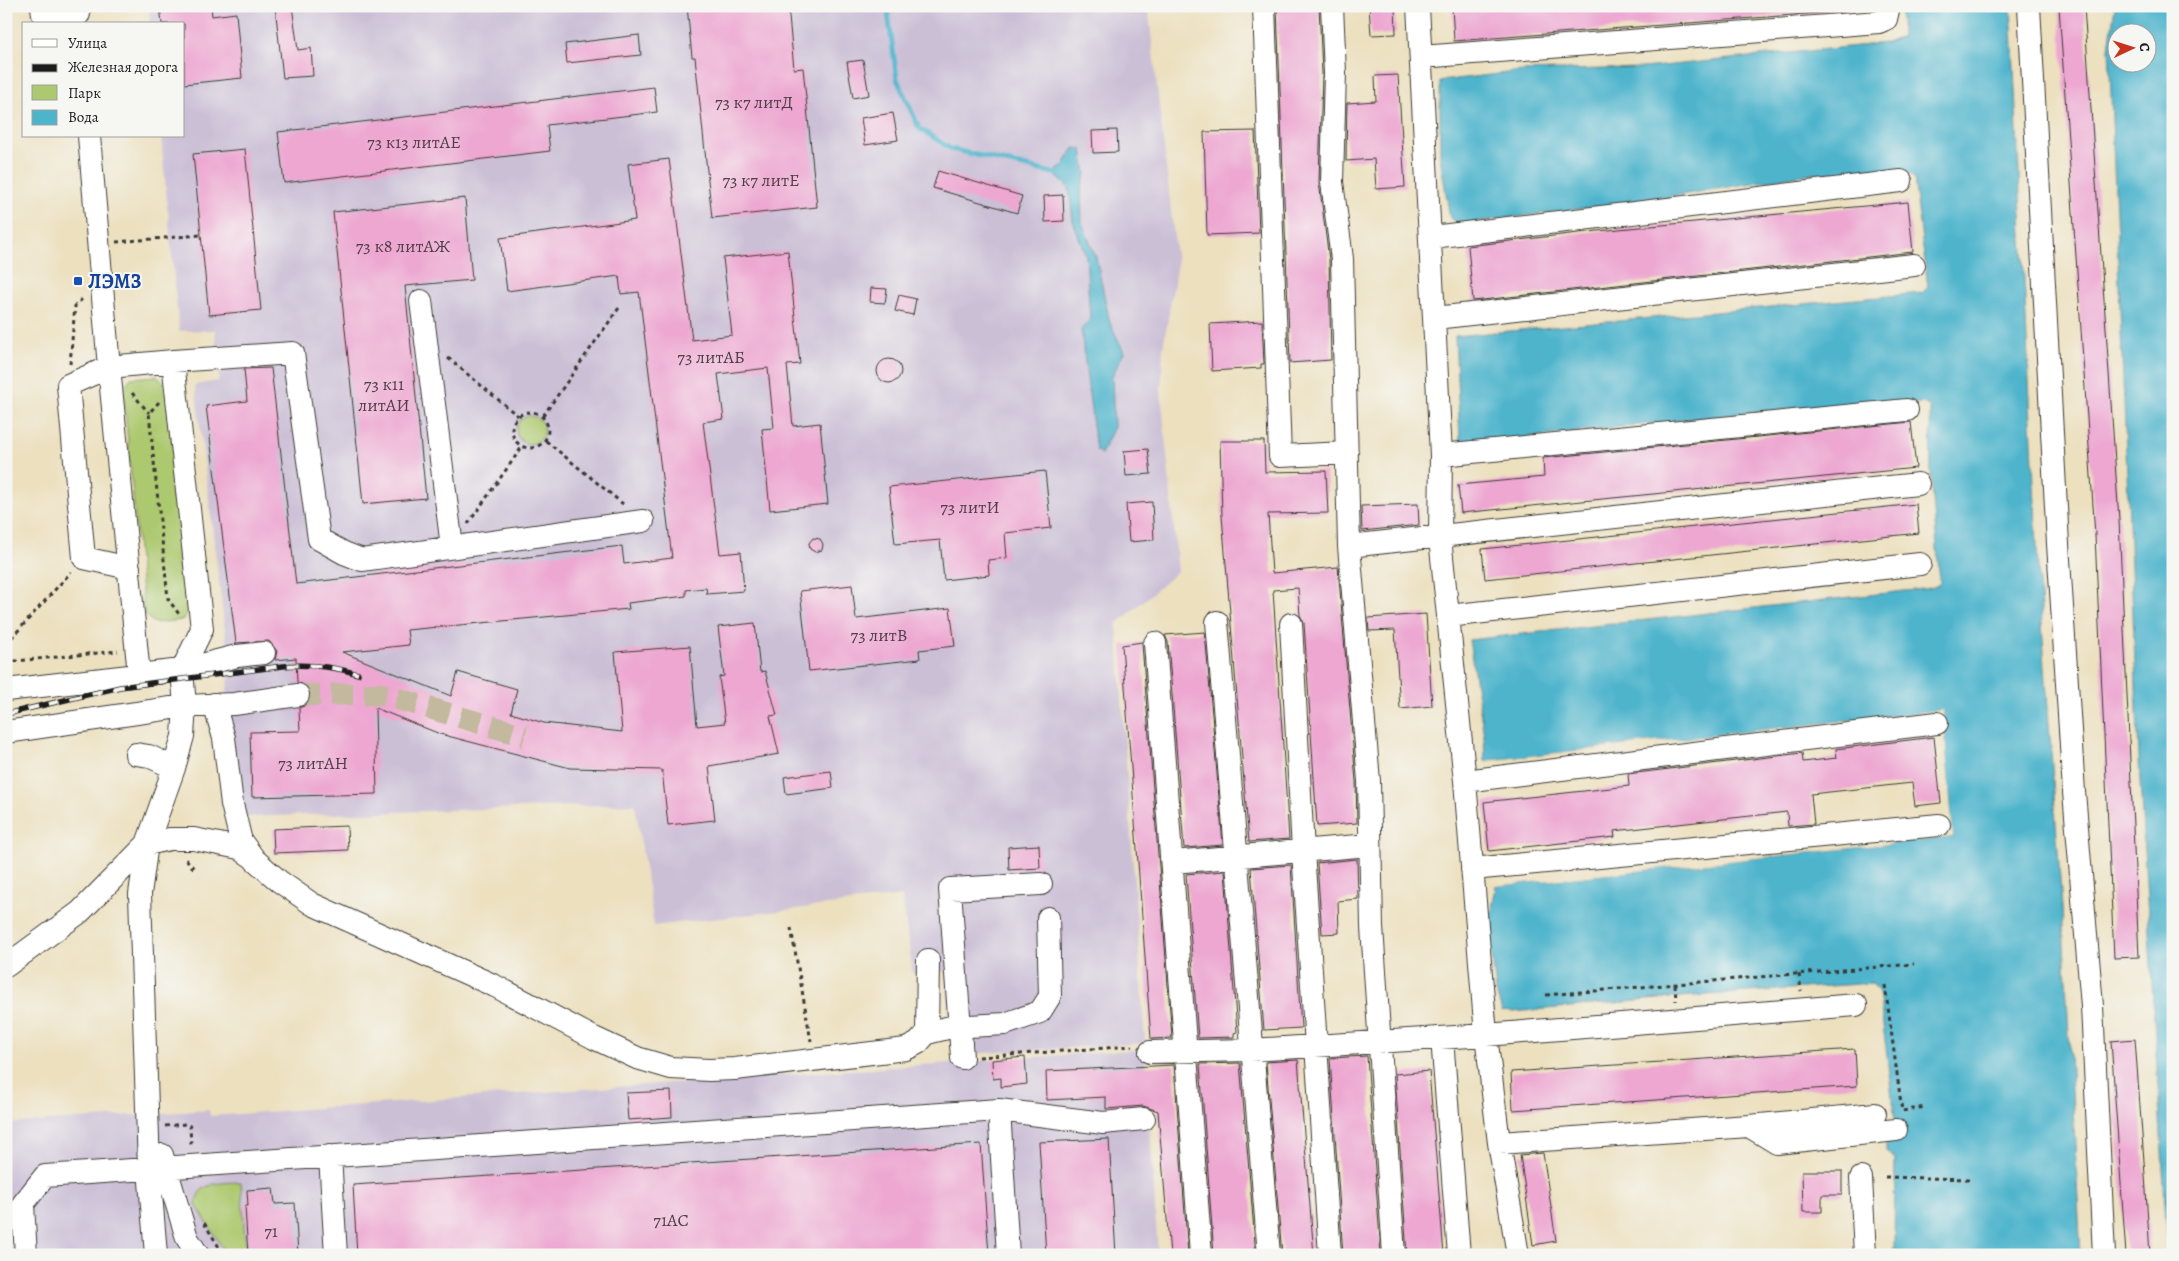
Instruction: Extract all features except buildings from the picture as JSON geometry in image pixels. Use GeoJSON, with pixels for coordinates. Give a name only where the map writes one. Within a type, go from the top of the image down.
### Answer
{"type":"FeatureCollection","features":[{"type":"Feature","properties":{"kind":"street"},"geometry":{"type":"LineString","coordinates":[[42,6],[43,15],[79,15]]}},
{"type":"Feature","properties":{"kind":"street"},"geometry":{"type":"LineString","coordinates":[[1264,6],[1280,456],[1347,453]]}},
{"type":"Feature","properties":{"kind":"street"},"geometry":{"type":"LineString","coordinates":[[1332,6],[1335,73],[1332,182],[1342,260],[1349,546],[1369,780],[1369,845],[1379,1042],[1394,1255]]}},
{"type":"Feature","properties":{"kind":"street"},"geometry":{"type":"LineString","coordinates":[[1418,6],[1432,238],[1441,455],[1440,538],[1465,781],[1486,1035],[1500,1144],[1518,1255]]}},
{"type":"Feature","properties":{"kind":"street"},"geometry":{"type":"LineString","coordinates":[[1421,57],[1879,22],[1886,19],[1889,6]]}},
{"type":"Feature","properties":{"kind":"street"},"geometry":{"type":"LineString","coordinates":[[2029,6],[2074,792],[2092,1006],[2104,1255]]}},
{"type":"Feature","properties":{"kind":"street"},"geometry":{"type":"LineString","coordinates":[[90,138],[109,367],[139,675]]}},
{"type":"Feature","properties":{"kind":"street"},"geometry":{"type":"LineString","coordinates":[[1432,238],[1901,181]]}},
{"type":"Feature","properties":{"kind":"street"},"geometry":{"type":"LineString","coordinates":[[1434,318],[1914,265]]}},
{"type":"Feature","properties":{"kind":"street"},"geometry":{"type":"LineString","coordinates":[[421,301],[452,547]]}},
{"type":"Feature","properties":{"kind":"street"},"geometry":{"type":"LineString","coordinates":[[128,568],[84,558],[68,385],[109,367],[174,371],[293,353],[319,539],[344,553],[362,560],[643,521]]}},
{"type":"Feature","properties":{"kind":"street"},"geometry":{"type":"LineString","coordinates":[[156,1255],[157,1168],[149,1114],[140,894],[147,844],[174,768],[183,736],[185,706],[182,670],[202,629],[174,371]]}},
{"type":"Feature","properties":{"kind":"street"},"geometry":{"type":"LineString","coordinates":[[1441,455],[1907,410]]}},
{"type":"Feature","properties":{"kind":"street"},"geometry":{"type":"LineString","coordinates":[[1349,546],[1440,538],[1918,484]]}},
{"type":"Feature","properties":{"kind":"street"},"geometry":{"type":"LineString","coordinates":[[1448,616],[1920,564]]}},
{"type":"Feature","properties":{"kind":"street"},"geometry":{"type":"LineString","coordinates":[[1217,622],[1239,856],[1251,1050],[1269,1255]]}},
{"type":"Feature","properties":{"kind":"street"},"geometry":{"type":"LineString","coordinates":[[1291,624],[1302,851],[1330,1255]]}},
{"type":"Feature","properties":{"kind":"street"},"geometry":{"type":"LineString","coordinates":[[1155,643],[1173,862],[1201,1255]]}},
{"type":"Feature","properties":{"kind":"street"},"geometry":{"type":"LineString","coordinates":[[6,690],[182,670],[237,656],[264,653]]}},
{"type":"Feature","properties":{"kind":"street"},"geometry":{"type":"LineString","coordinates":[[6,732],[185,706],[234,704],[298,695]]}},
{"type":"Feature","properties":{"kind":"street"},"geometry":{"type":"LineString","coordinates":[[214,704],[224,738],[236,828],[241,841],[255,860]]}},
{"type":"Feature","properties":{"kind":"street"},"geometry":{"type":"LineString","coordinates":[[1465,781],[1937,723]]}},
{"type":"Feature","properties":{"kind":"street"},"geometry":{"type":"LineString","coordinates":[[136,754],[149,756],[174,768]]}},
{"type":"Feature","properties":{"kind":"street"},"geometry":{"type":"LineString","coordinates":[[1472,869],[1939,825]]}},
{"type":"Feature","properties":{"kind":"street"},"geometry":{"type":"LineString","coordinates":[[6,966],[80,912],[147,844],[170,838],[221,843],[239,848],[296,895],[312,904],[496,986],[594,1038],[637,1058],[671,1068],[709,1070],[811,1061],[906,1049],[918,1043],[926,1033],[928,960]]}},
{"type":"Feature","properties":{"kind":"street"},"geometry":{"type":"LineString","coordinates":[[1173,862],[1369,845]]}},
{"type":"Feature","properties":{"kind":"street"},"geometry":{"type":"LineString","coordinates":[[962,1058],[950,889],[1041,884]]}},
{"type":"Feature","properties":{"kind":"street"},"geometry":{"type":"LineString","coordinates":[[926,1033],[960,1027],[1004,1024],[1040,1012],[1050,996],[1048,918]]}},
{"type":"Feature","properties":{"kind":"street"},"geometry":{"type":"LineString","coordinates":[[1150,1052],[1251,1050],[1442,1038],[1856,1005]]}},
{"type":"Feature","properties":{"kind":"street"},"geometry":{"type":"LineString","coordinates":[[1442,1038],[1459,1255]]}},
{"type":"Feature","properties":{"kind":"street"},"geometry":{"type":"LineString","coordinates":[[999,1110],[1008,1255]]}},
{"type":"Feature","properties":{"kind":"street"},"geometry":{"type":"LineString","coordinates":[[26,1255],[23,1204],[45,1176],[999,1110],[1103,1123],[1144,1119]]}},
{"type":"Feature","properties":{"kind":"street"},"geometry":{"type":"LineString","coordinates":[[1500,1144],[1749,1126],[1875,1114]]}},
{"type":"Feature","properties":{"kind":"street"},"geometry":{"type":"LineString","coordinates":[[1749,1126],[1777,1143],[1896,1130]]}},
{"type":"Feature","properties":{"kind":"street"},"geometry":{"type":"LineString","coordinates":[[330,1156],[336,1255]]}},
{"type":"Feature","properties":{"kind":"street"},"geometry":{"type":"LineString","coordinates":[[157,1168],[187,1238],[198,1255]]}},
{"type":"Feature","properties":{"kind":"street"},"geometry":{"type":"LineString","coordinates":[[1861,1178],[1865,1255]]}},
{"type":"Feature","properties":{"kind":"path"},"geometry":{"type":"LineString","coordinates":[[98,244],[201,235]]}},
{"type":"Feature","properties":{"kind":"path"},"geometry":{"type":"LineString","coordinates":[[68,385],[75,306],[83,298]]}},
{"type":"Feature","properties":{"kind":"path"},"geometry":{"type":"LineString","coordinates":[[543,416],[621,305]]}},
{"type":"Feature","properties":{"kind":"path"},"geometry":{"type":"LineString","coordinates":[[426,340],[518,416]]}},
{"type":"Feature","properties":{"kind":"path"},"geometry":{"type":"LineString","coordinates":[[174,371],[149,413],[168,599],[197,639]]}},
{"type":"Feature","properties":{"kind":"path"},"geometry":{"type":"LineString","coordinates":[[526,412],[535,412],[543,416],[549,428],[546,440],[535,448],[522,447],[513,439],[512,427],[518,416],[526,412]]}},
{"type":"Feature","properties":{"kind":"path"},"geometry":{"type":"LineString","coordinates":[[546,440],[643,521]]}},
{"type":"Feature","properties":{"kind":"path"},"geometry":{"type":"LineString","coordinates":[[452,547],[522,447]]}},
{"type":"Feature","properties":{"kind":"path"},"geometry":{"type":"LineString","coordinates":[[6,644],[84,558]]}},
{"type":"Feature","properties":{"kind":"path"},"geometry":{"type":"LineString","coordinates":[[6,662],[136,649]]}},
{"type":"Feature","properties":{"kind":"path"},"geometry":{"type":"LineString","coordinates":[[791,928],[810,1036],[811,1061]]}},
{"type":"Feature","properties":{"kind":"path"},"geometry":{"type":"LineString","coordinates":[[1546,995],[1914,964]]}},
{"type":"Feature","properties":{"kind":"path"},"geometry":{"type":"LineString","coordinates":[[1799,974],[1801,992]]}},
{"type":"Feature","properties":{"kind":"path"},"geometry":{"type":"LineString","coordinates":[[1885,985],[1902,1110],[1925,1107]]}},
{"type":"Feature","properties":{"kind":"path"},"geometry":{"type":"LineString","coordinates":[[962,1058],[1145,1045],[1150,1052]]}},
{"type":"Feature","properties":{"kind":"path"},"geometry":{"type":"LineString","coordinates":[[1885,1177],[1970,1179]]}},
{"type":"Feature","properties":{"kind":"path"},"geometry":{"type":"LineString","coordinates":[[1981,1247],[1981,1255]]}},
{"type":"Feature","properties":{"kind":"shaded area"},"geometry":{"type":"Polygon","coordinates":[[[149,6],[1148,6],[1177,264],[1163,348],[1161,392],[1178,571],[1117,624],[1145,1043],[952,1055],[946,971],[913,974],[902,896],[654,926],[635,804],[242,817],[224,705],[230,673],[195,385],[219,381],[215,330],[179,331],[161,138],[185,138],[185,22],[150,22],[149,6]]]}},
{"type":"Feature","properties":{"kind":"shaded area"},"geometry":{"type":"Polygon","coordinates":[[[1145,1049],[1158,1255],[6,1255],[6,1124],[209,1110],[210,1116],[1145,1049]]]}},
{"type":"Feature","properties":{"kind":"green space"},"geometry":{"type":"Polygon","coordinates":[[[156,376],[166,384],[190,611],[182,620],[154,623],[144,614],[123,388],[131,378],[156,376]]]}},
{"type":"Feature","properties":{"kind":"green space"},"geometry":{"type":"Polygon","coordinates":[[[530,416],[540,420],[544,430],[540,440],[530,444],[520,440],[516,430],[520,420],[530,416]]]}},
{"type":"Feature","properties":{"kind":"green space"},"geometry":{"type":"Polygon","coordinates":[[[241,1182],[246,1255],[227,1255],[196,1205],[197,1197],[206,1187],[219,1183],[241,1182]]]}},
{"type":"Feature","properties":{"kind":"water"},"geometry":{"type":"Polygon","coordinates":[[[1900,6],[2011,6],[2038,567],[2062,907],[2081,1255],[1894,1255],[1895,1159],[1886,1151],[1886,1140],[1896,1130],[1879,992],[1872,983],[1513,1012],[1502,1011],[1496,992],[1489,926],[1496,886],[1953,837],[1943,710],[1485,761],[1484,736],[1469,640],[1931,588],[1940,584],[1931,474],[1930,408],[1924,403],[1762,411],[1470,444],[1460,440],[1455,336],[1922,293],[1928,287],[1914,178],[1905,170],[1808,174],[1643,201],[1460,224],[1450,218],[1440,157],[1440,81],[1523,71],[1643,68],[1886,43],[1902,37],[1900,6]]]}},
{"type":"Feature","properties":{"kind":"water"},"geometry":{"type":"Polygon","coordinates":[[[2115,6],[2173,6],[2173,1255],[2169,1255],[2166,1220],[2140,781],[2110,72],[2156,72],[2156,22],[2113,22],[2115,6]]]}},
{"type":"Feature","properties":{"kind":"water"},"geometry":{"type":"Polygon","coordinates":[[[1074,148],[1082,149],[1086,174],[1081,188],[1082,223],[1096,257],[1110,323],[1124,352],[1112,376],[1114,427],[1101,454],[1096,450],[1081,330],[1090,319],[1086,256],[1073,221],[1069,188],[1053,173],[1063,166],[1074,148]]]}},
{"type":"Feature","properties":{"kind":"pier"},"geometry":{"type":"Polygon","coordinates":[[[1943,710],[1953,837],[1496,886],[1496,884],[1951,835],[1941,713],[1485,763],[1485,761],[1943,710]]]}},
{"type":"Feature","properties":{"kind":"waterway"},"geometry":{"type":"LineString","coordinates":[[887,6],[897,79],[919,128],[951,149],[1053,173]]}},
{"type":"Feature","properties":{"kind":"tunnel"},"geometry":{"type":"LineString","coordinates":[[298,695],[381,694],[525,736]]}},
{"type":"Feature","properties":{"kind":"railway"},"geometry":{"type":"LineString","coordinates":[[6,714],[120,687],[283,666],[320,666],[358,674]]}},
{"type":"Feature","properties":{"kind":"place","name":"ЛЭМЗ"},"geometry":{"type":"Point","coordinates":[78,281]}}]}
